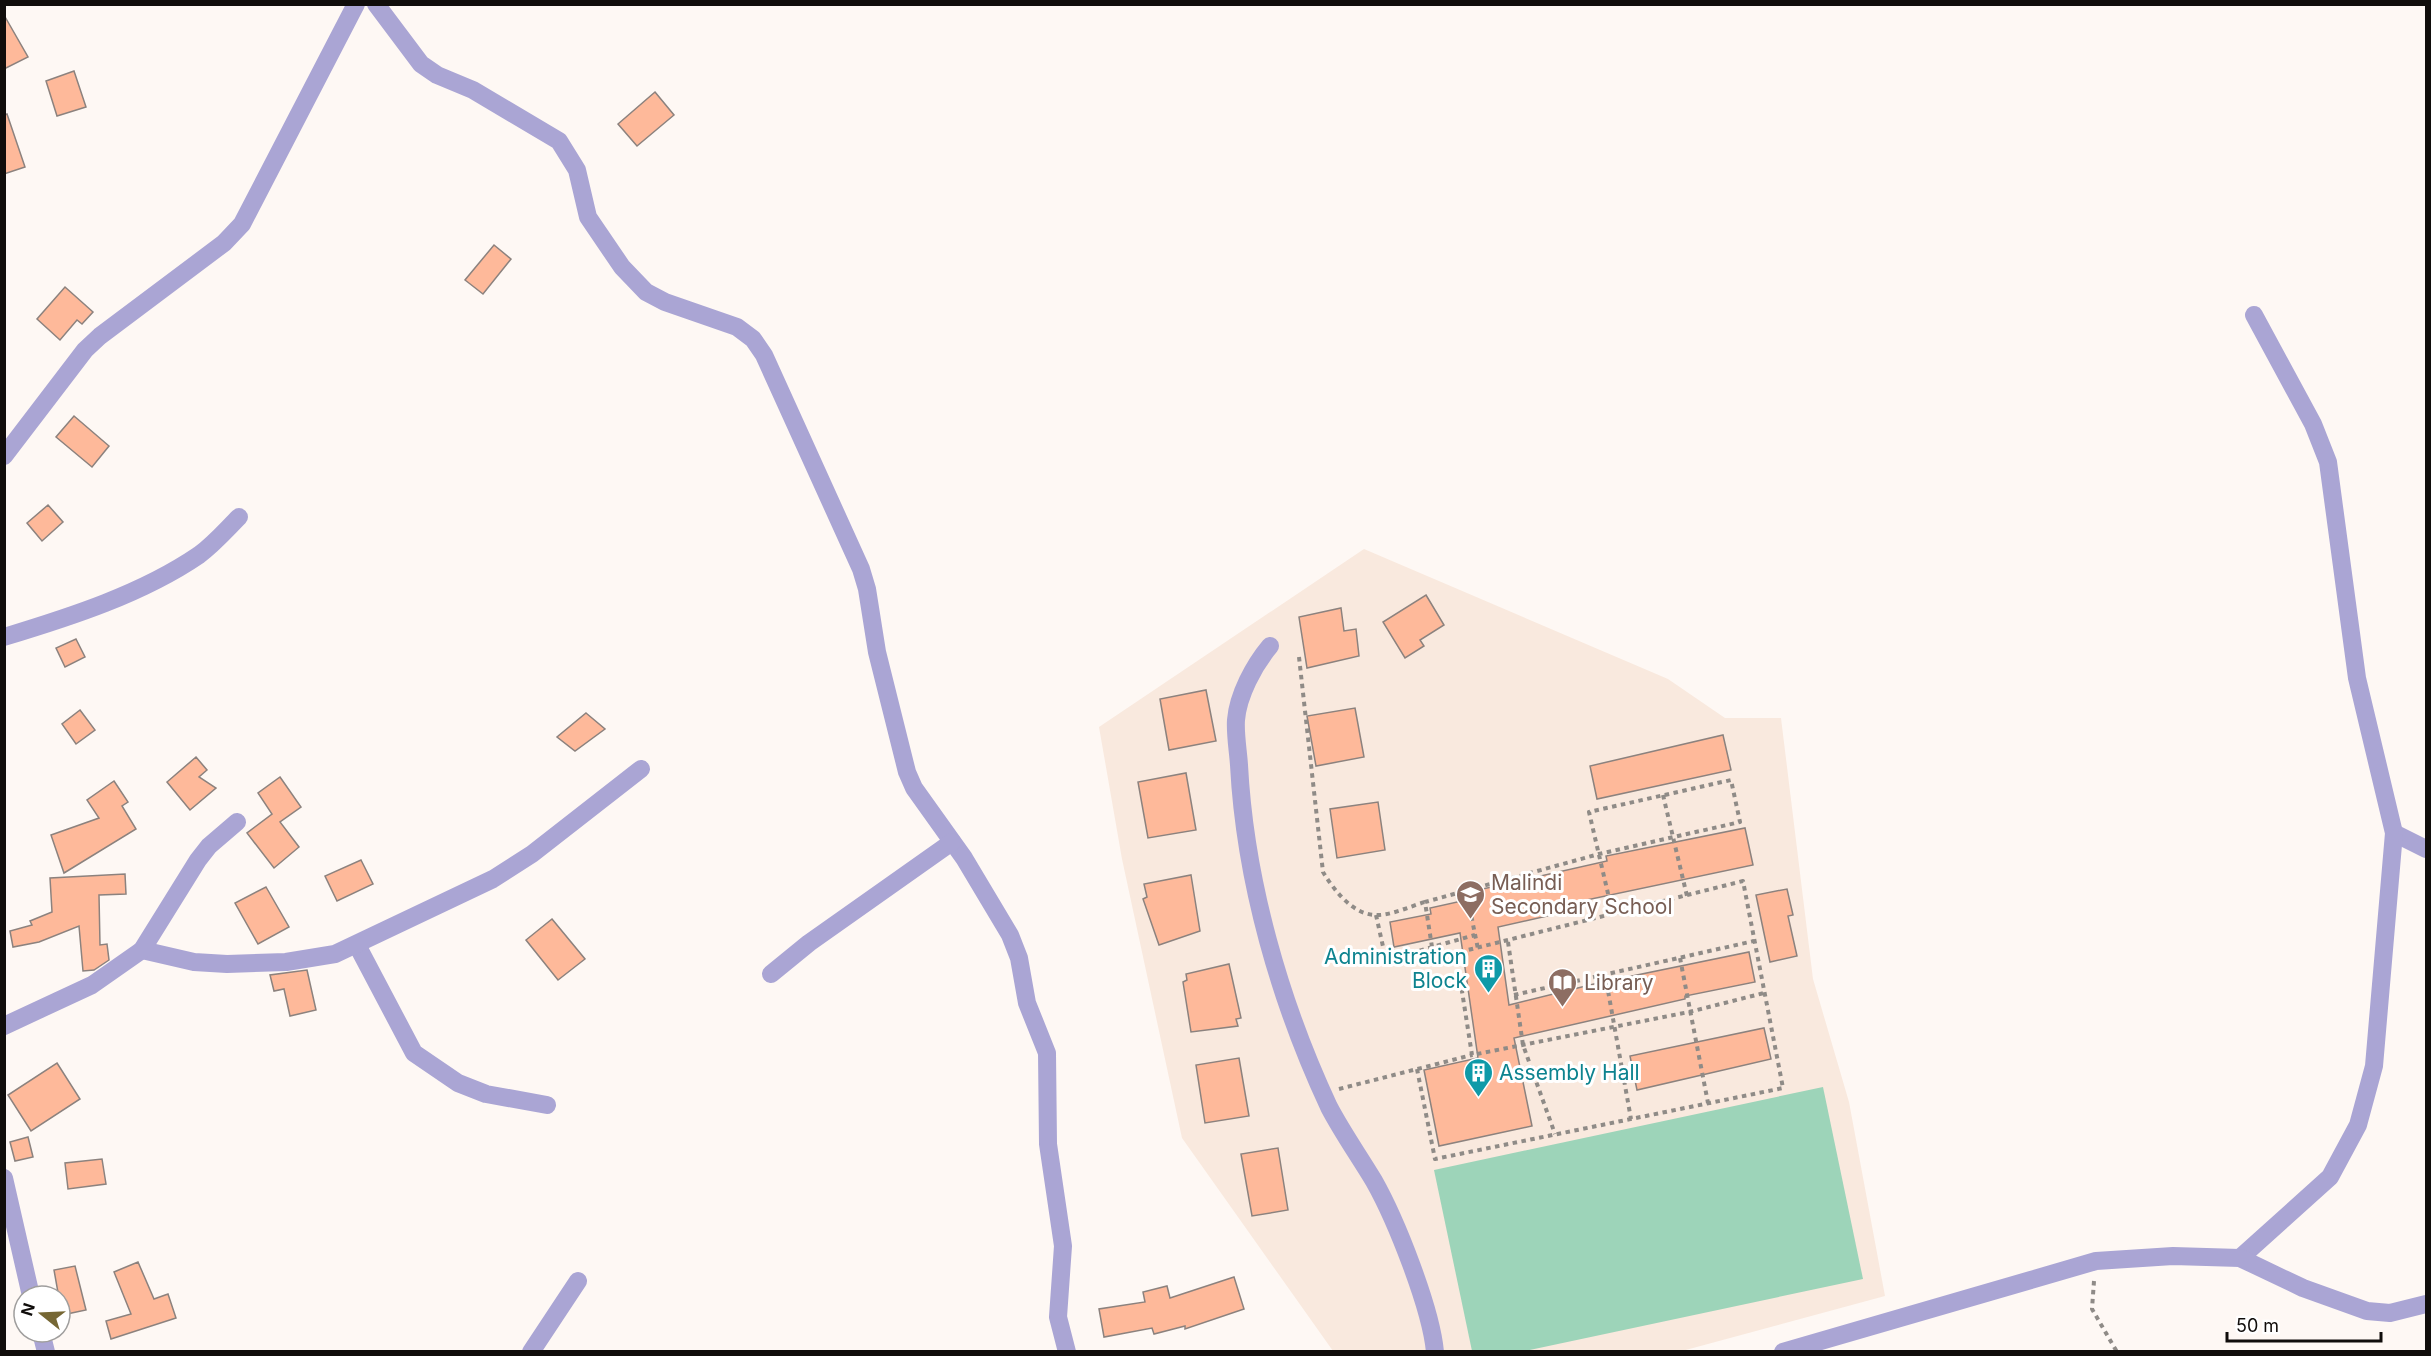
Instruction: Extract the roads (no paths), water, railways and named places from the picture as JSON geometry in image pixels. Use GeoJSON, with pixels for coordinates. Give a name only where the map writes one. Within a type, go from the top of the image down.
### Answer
{"type":"FeatureCollection","features":[{"type":"Feature","properties":{"kind":"street"},"geometry":{"type":"LineString","coordinates":[[4,456],[85,350],[100,336],[224,243],[242,224],[356,4]]}},
{"type":"Feature","properties":{"kind":"street"},"geometry":{"type":"LineString","coordinates":[[376,4],[421,64],[437,75],[473,90],[559,141],[577,170],[588,217],[622,267],[646,292],[665,302],[737,327],[753,339],[764,355],[861,569],[867,589],[877,652],[907,772],[914,788],[952,842],[1010,935],[1019,958],[1027,1004],[1047,1053],[1047,1136],[1063,1246],[1058,1317],[1067,1352]]}},
{"type":"Feature","properties":{"kind":"street"},"geometry":{"type":"LineString","coordinates":[[2240,1258],[2330,1177],[2358,1125],[2374,1066],[2394,833],[2357,678],[2328,462],[2313,424],[2254,315]]}},
{"type":"Feature","properties":{"kind":"street"},"geometry":{"type":"LineString","coordinates":[[4,637],[67,616],[149,583],[201,553],[239,517]]}},
{"type":"Feature","properties":{"kind":"street"},"geometry":{"type":"LineString","coordinates":[[1270,646],[1257,662],[1236,718],[1241,797],[1267,932],[1286,996],[1324,1093],[1375,1183],[1395,1225],[1424,1305],[1434,1337],[1435,1352]]}},
{"type":"Feature","properties":{"kind":"street"},"geometry":{"type":"LineString","coordinates":[[142,950],[194,962],[227,964],[311,959],[335,954],[514,866],[641,769]]}},
{"type":"Feature","properties":{"kind":"street"},"geometry":{"type":"LineString","coordinates":[[4,1026],[92,985],[142,950],[209,846],[237,822]]}},
{"type":"Feature","properties":{"kind":"street"},"geometry":{"type":"LineString","coordinates":[[2394,833],[2427,849]]}},
{"type":"Feature","properties":{"kind":"street"},"geometry":{"type":"LineString","coordinates":[[771,974],[809,943],[952,842]]}},
{"type":"Feature","properties":{"kind":"street"},"geometry":{"type":"LineString","coordinates":[[357,945],[414,1053],[458,1083],[486,1094],[547,1105]]}},
{"type":"Feature","properties":{"kind":"street"},"geometry":{"type":"LineString","coordinates":[[4,1178],[28,1284]]}},
{"type":"Feature","properties":{"kind":"street"},"geometry":{"type":"LineString","coordinates":[[1782,1352],[2096,1261],[2173,1256],[2240,1258],[2303,1288],[2367,1311],[2390,1312],[2427,1304]]}},
{"type":"Feature","properties":{"kind":"street"},"geometry":{"type":"LineString","coordinates":[[531,1352],[578,1281]]}},
{"type":"Feature","properties":{"kind":"place","name":"Malindi Secondary School"},"geometry":{"type":"Point","coordinates":[1470,920]}},
{"type":"Feature","properties":{"kind":"place","name":"Administration Block"},"geometry":{"type":"Point","coordinates":[1488,994]}},
{"type":"Feature","properties":{"kind":"place","name":"Library"},"geometry":{"type":"Point","coordinates":[1563,1008]}},
{"type":"Feature","properties":{"kind":"place","name":"Assembly Hall"},"geometry":{"type":"Point","coordinates":[1478,1098]}}]}
